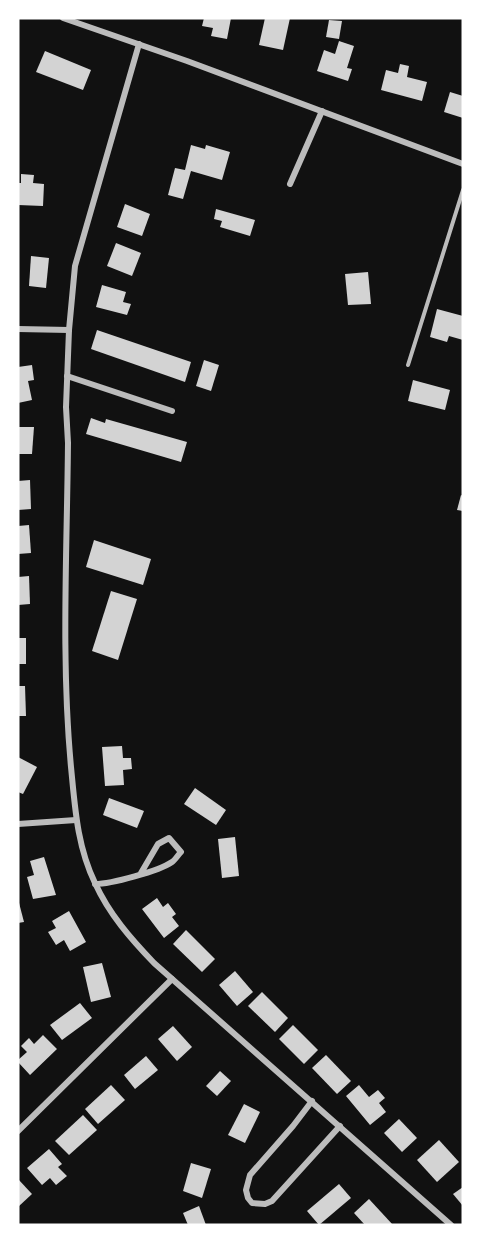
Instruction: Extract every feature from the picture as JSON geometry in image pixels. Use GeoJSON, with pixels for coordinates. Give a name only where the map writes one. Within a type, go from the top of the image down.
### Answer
{"type":"FeatureCollection","features":[{"type":"Feature","properties":{"kind":"street"},"geometry":{"type":"LineString","coordinates":[[63,18],[463,164]]}},
{"type":"Feature","properties":{"kind":"street"},"geometry":{"type":"LineString","coordinates":[[139,44],[75,266],[69,330],[65,667],[68,734],[80,841],[95,884],[120,926],[154,963],[451,1225]]}},
{"type":"Feature","properties":{"kind":"street"},"geometry":{"type":"LineString","coordinates":[[290,183],[322,111]]}},
{"type":"Feature","properties":{"kind":"street"},"geometry":{"type":"LineString","coordinates":[[18,328],[69,330]]}},
{"type":"Feature","properties":{"kind":"street"},"geometry":{"type":"LineString","coordinates":[[67,376],[172,411]]}},
{"type":"Feature","properties":{"kind":"street"},"geometry":{"type":"LineString","coordinates":[[18,824],[76,820]]}},
{"type":"Feature","properties":{"kind":"street"},"geometry":{"type":"LineString","coordinates":[[95,884],[105,884],[161,868],[173,861],[181,852],[169,838],[158,844],[141,873]]}},
{"type":"Feature","properties":{"kind":"street"},"geometry":{"type":"LineString","coordinates":[[18,1131],[172,979]]}},
{"type":"Feature","properties":{"kind":"street"},"geometry":{"type":"LineString","coordinates":[[312,1101],[250,1175],[246,1191],[252,1203],[265,1204],[272,1201],[340,1126]]}},
{"type":"Feature","properties":{"kind":"lane"},"geometry":{"type":"LineString","coordinates":[[408,364],[463,190]]}},
{"type":"Feature","properties":{"kind":"building"},"geometry":{"type":"Polygon","coordinates":[[[204,18],[231,18],[227,39],[211,36],[213,28],[202,26],[204,18]]]}},
{"type":"Feature","properties":{"kind":"building"},"geometry":{"type":"Polygon","coordinates":[[[265,18],[290,18],[283,50],[259,45],[265,18]]]}},
{"type":"Feature","properties":{"kind":"building"},"geometry":{"type":"Polygon","coordinates":[[[329,20],[342,21],[339,39],[326,37],[329,20]]]}},
{"type":"Feature","properties":{"kind":"building"},"geometry":{"type":"Polygon","coordinates":[[[339,41],[354,46],[347,68],[352,69],[348,81],[317,71],[324,50],[335,54],[339,41]]]}},
{"type":"Feature","properties":{"kind":"building"},"geometry":{"type":"Polygon","coordinates":[[[45,51],[91,70],[83,90],[36,72],[45,51]]]}},
{"type":"Feature","properties":{"kind":"building"},"geometry":{"type":"Polygon","coordinates":[[[400,64],[409,66],[407,77],[427,82],[422,101],[381,90],[386,70],[398,73],[400,64]]]}},
{"type":"Feature","properties":{"kind":"building"},"geometry":{"type":"Polygon","coordinates":[[[450,92],[463,96],[463,118],[444,112],[450,92]]]}},
{"type":"Feature","properties":{"kind":"building"},"geometry":{"type":"Polygon","coordinates":[[[191,145],[205,149],[206,145],[230,152],[222,180],[191,171],[183,199],[168,195],[175,168],[185,170],[191,145]]]}},
{"type":"Feature","properties":{"kind":"building"},"geometry":{"type":"Polygon","coordinates":[[[21,174],[34,175],[33,183],[44,184],[43,206],[18,205],[18,183],[21,183],[21,174]]]}},
{"type":"Feature","properties":{"kind":"building"},"geometry":{"type":"Polygon","coordinates":[[[125,204],[150,214],[142,236],[117,227],[125,204]]]}},
{"type":"Feature","properties":{"kind":"building"},"geometry":{"type":"Polygon","coordinates":[[[216,209],[255,220],[250,236],[220,227],[222,221],[214,219],[216,209]]]}},
{"type":"Feature","properties":{"kind":"building"},"geometry":{"type":"Polygon","coordinates":[[[116,243],[141,253],[132,276],[107,266],[116,243]]]}},
{"type":"Feature","properties":{"kind":"building"},"geometry":{"type":"Polygon","coordinates":[[[31,256],[49,258],[46,288],[29,286],[31,256]]]}},
{"type":"Feature","properties":{"kind":"building"},"geometry":{"type":"Polygon","coordinates":[[[368,272],[371,304],[348,305],[345,274],[368,272]]]}},
{"type":"Feature","properties":{"kind":"building"},"geometry":{"type":"Polygon","coordinates":[[[102,285],[126,292],[123,302],[131,304],[127,315],[96,307],[102,285]]]}},
{"type":"Feature","properties":{"kind":"building"},"geometry":{"type":"Polygon","coordinates":[[[437,309],[463,316],[463,340],[449,336],[447,342],[430,337],[437,309]]]}},
{"type":"Feature","properties":{"kind":"building"},"geometry":{"type":"Polygon","coordinates":[[[97,330],[191,362],[185,382],[91,349],[97,330]]]}},
{"type":"Feature","properties":{"kind":"building"},"geometry":{"type":"Polygon","coordinates":[[[204,360],[219,365],[211,391],[196,386],[204,360]]]}},
{"type":"Feature","properties":{"kind":"building"},"geometry":{"type":"Polygon","coordinates":[[[32,365],[34,380],[28,381],[32,400],[18,403],[18,367],[32,365]]]}},
{"type":"Feature","properties":{"kind":"building"},"geometry":{"type":"Polygon","coordinates":[[[413,380],[450,390],[445,410],[408,401],[413,380]]]}},
{"type":"Feature","properties":{"kind":"building"},"geometry":{"type":"Polygon","coordinates":[[[91,418],[105,423],[106,419],[187,442],[181,462],[86,434],[91,418]]]}},
{"type":"Feature","properties":{"kind":"building"},"geometry":{"type":"Polygon","coordinates":[[[18,427],[34,427],[32,454],[18,454],[18,427]]]}},
{"type":"Feature","properties":{"kind":"building"},"geometry":{"type":"Polygon","coordinates":[[[30,480],[31,509],[18,510],[18,481],[30,480]]]}},
{"type":"Feature","properties":{"kind":"building"},"geometry":{"type":"Polygon","coordinates":[[[461,495],[463,496],[463,511],[457,510],[461,495]]]}},
{"type":"Feature","properties":{"kind":"building"},"geometry":{"type":"Polygon","coordinates":[[[29,525],[31,553],[18,554],[18,526],[29,525]]]}},
{"type":"Feature","properties":{"kind":"building"},"geometry":{"type":"Polygon","coordinates":[[[94,540],[151,559],[143,585],[86,567],[94,540]]]}},
{"type":"Feature","properties":{"kind":"building"},"geometry":{"type":"Polygon","coordinates":[[[29,576],[30,604],[18,605],[18,577],[29,576]]]}},
{"type":"Feature","properties":{"kind":"building"},"geometry":{"type":"Polygon","coordinates":[[[111,591],[137,599],[118,660],[92,651],[111,591]]]}},
{"type":"Feature","properties":{"kind":"building"},"geometry":{"type":"Polygon","coordinates":[[[18,638],[26,638],[26,664],[18,664],[18,638]]]}},
{"type":"Feature","properties":{"kind":"building"},"geometry":{"type":"Polygon","coordinates":[[[18,686],[25,686],[26,716],[18,716],[18,686]]]}},
{"type":"Feature","properties":{"kind":"building"},"geometry":{"type":"Polygon","coordinates":[[[122,746],[123,758],[131,758],[132,769],[123,770],[124,785],[105,786],[102,747],[122,746]]]}},
{"type":"Feature","properties":{"kind":"building"},"geometry":{"type":"Polygon","coordinates":[[[18,757],[37,767],[23,794],[18,792],[18,757]]]}},
{"type":"Feature","properties":{"kind":"building"},"geometry":{"type":"Polygon","coordinates":[[[195,788],[226,810],[216,825],[184,804],[195,788]]]}},
{"type":"Feature","properties":{"kind":"building"},"geometry":{"type":"Polygon","coordinates":[[[109,798],[144,811],[137,828],[103,815],[109,798]]]}},
{"type":"Feature","properties":{"kind":"building"},"geometry":{"type":"Polygon","coordinates":[[[235,837],[239,876],[222,878],[218,839],[235,837]]]}},
{"type":"Feature","properties":{"kind":"building"},"geometry":{"type":"Polygon","coordinates":[[[44,857],[56,895],[33,899],[27,877],[34,875],[30,861],[44,857]]]}},
{"type":"Feature","properties":{"kind":"building"},"geometry":{"type":"Polygon","coordinates":[[[157,898],[163,907],[168,903],[176,914],[172,917],[179,926],[164,938],[142,909],[157,898]]]}},
{"type":"Feature","properties":{"kind":"building"},"geometry":{"type":"Polygon","coordinates":[[[18,899],[24,922],[18,923],[18,899]]]}},
{"type":"Feature","properties":{"kind":"building"},"geometry":{"type":"Polygon","coordinates":[[[69,911],[86,942],[70,951],[64,940],[56,945],[48,932],[56,928],[52,921],[69,911]]]}},
{"type":"Feature","properties":{"kind":"building"},"geometry":{"type":"Polygon","coordinates":[[[186,930],[215,959],[202,972],[173,944],[186,930]]]}},
{"type":"Feature","properties":{"kind":"building"},"geometry":{"type":"Polygon","coordinates":[[[102,963],[111,997],[91,1002],[83,967],[102,963]]]}},
{"type":"Feature","properties":{"kind":"building"},"geometry":{"type":"Polygon","coordinates":[[[235,971],[253,992],[237,1006],[219,985],[235,971]]]}},
{"type":"Feature","properties":{"kind":"building"},"geometry":{"type":"Polygon","coordinates":[[[262,992],[288,1018],[275,1032],[248,1006],[262,992]]]}},
{"type":"Feature","properties":{"kind":"building"},"geometry":{"type":"Polygon","coordinates":[[[80,1003],[92,1018],[62,1040],[50,1025],[80,1003]]]}},
{"type":"Feature","properties":{"kind":"building"},"geometry":{"type":"Polygon","coordinates":[[[293,1025],[318,1050],[304,1064],[279,1039],[293,1025]]]}},
{"type":"Feature","properties":{"kind":"building"},"geometry":{"type":"Polygon","coordinates":[[[173,1026],[192,1047],[177,1061],[158,1039],[173,1026]]]}},
{"type":"Feature","properties":{"kind":"building"},"geometry":{"type":"Polygon","coordinates":[[[43,1035],[57,1049],[30,1075],[18,1062],[27,1052],[21,1046],[29,1038],[34,1044],[43,1035]]]}},
{"type":"Feature","properties":{"kind":"building"},"geometry":{"type":"Polygon","coordinates":[[[326,1055],[351,1081],[337,1094],[312,1068],[326,1055]]]}},
{"type":"Feature","properties":{"kind":"building"},"geometry":{"type":"Polygon","coordinates":[[[146,1056],[158,1070],[135,1089],[124,1075],[146,1056]]]}},
{"type":"Feature","properties":{"kind":"building"},"geometry":{"type":"Polygon","coordinates":[[[220,1071],[231,1081],[217,1096],[206,1086],[220,1071]]]}},
{"type":"Feature","properties":{"kind":"building"},"geometry":{"type":"Polygon","coordinates":[[[111,1085],[125,1100],[98,1124],[85,1109],[111,1085]]]}},
{"type":"Feature","properties":{"kind":"building"},"geometry":{"type":"Polygon","coordinates":[[[359,1085],[369,1097],[378,1090],[385,1098],[379,1103],[386,1112],[370,1125],[346,1096],[359,1085]]]}},
{"type":"Feature","properties":{"kind":"building"},"geometry":{"type":"Polygon","coordinates":[[[244,1104],[260,1112],[245,1143],[228,1135],[244,1104]]]}},
{"type":"Feature","properties":{"kind":"building"},"geometry":{"type":"Polygon","coordinates":[[[83,1115],[97,1130],[69,1155],[55,1141],[83,1115]]]}},
{"type":"Feature","properties":{"kind":"building"},"geometry":{"type":"Polygon","coordinates":[[[399,1119],[417,1138],[402,1152],[384,1133],[399,1119]]]}},
{"type":"Feature","properties":{"kind":"building"},"geometry":{"type":"Polygon","coordinates":[[[439,1140],[459,1162],[437,1182],[417,1160],[439,1140]]]}},
{"type":"Feature","properties":{"kind":"building"},"geometry":{"type":"Polygon","coordinates":[[[49,1149],[62,1164],[58,1167],[67,1176],[56,1185],[50,1178],[42,1185],[27,1168],[49,1149]]]}},
{"type":"Feature","properties":{"kind":"building"},"geometry":{"type":"Polygon","coordinates":[[[191,1163],[211,1169],[202,1198],[183,1191],[191,1163]]]}},
{"type":"Feature","properties":{"kind":"building"},"geometry":{"type":"Polygon","coordinates":[[[18,1179],[32,1194],[18,1207],[18,1179]]]}},
{"type":"Feature","properties":{"kind":"building"},"geometry":{"type":"Polygon","coordinates":[[[339,1184],[351,1198],[319,1225],[307,1211],[339,1184]]]}},
{"type":"Feature","properties":{"kind":"building"},"geometry":{"type":"Polygon","coordinates":[[[463,1187],[463,1206],[453,1194],[463,1187]]]}},
{"type":"Feature","properties":{"kind":"building"},"geometry":{"type":"Polygon","coordinates":[[[369,1199],[393,1225],[365,1225],[354,1213],[369,1199]]]}},
{"type":"Feature","properties":{"kind":"building"},"geometry":{"type":"Polygon","coordinates":[[[199,1206],[206,1225],[188,1225],[183,1213],[199,1206]]]}}]}
